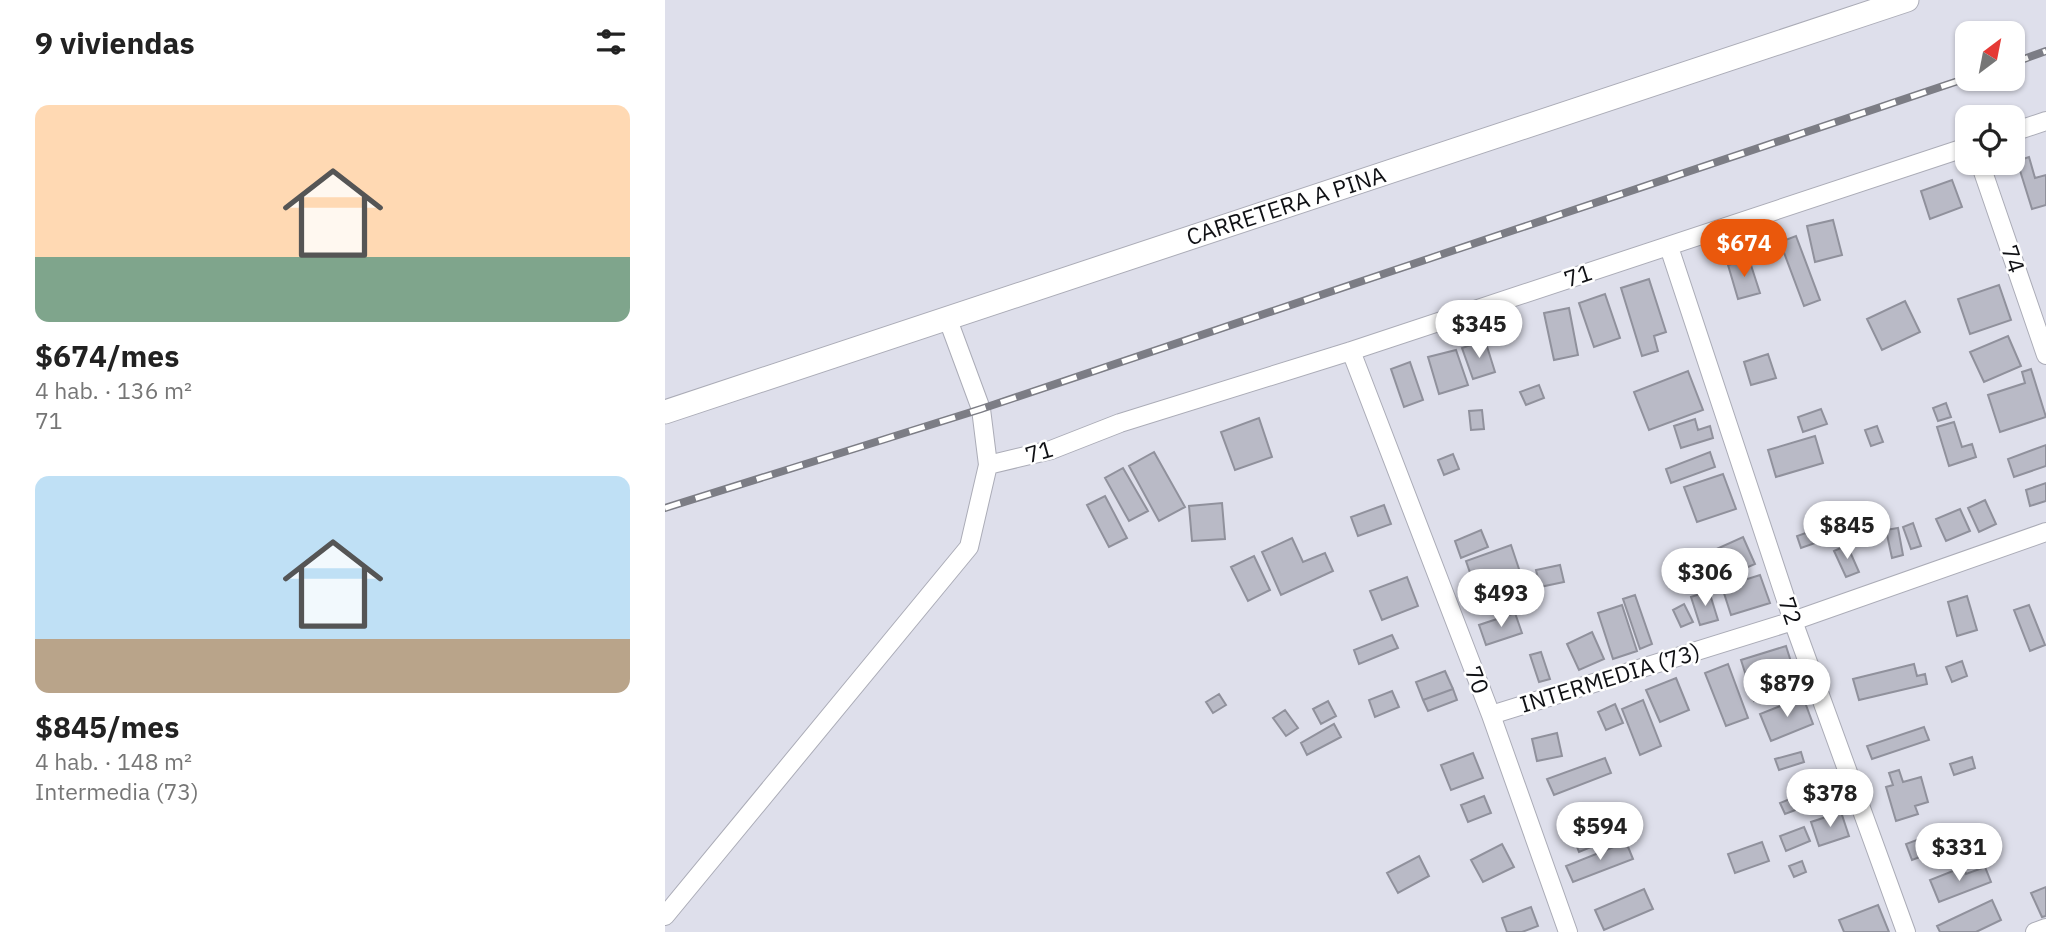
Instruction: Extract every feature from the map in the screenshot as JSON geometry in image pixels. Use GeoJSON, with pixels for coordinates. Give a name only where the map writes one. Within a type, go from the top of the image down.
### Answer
{"type":"FeatureCollection","features":[{"type":"Feature","properties":{"kind":"street","name":"CARRETERA A PINA"},"geometry":{"type":"LineString","coordinates":[[665,412],[1907,0]]}},
{"type":"Feature","properties":{"kind":"street"},"geometry":{"type":"LineString","coordinates":[[2025,128],[2046,121]]}},
{"type":"Feature","properties":{"kind":"street","name":"71"},"geometry":{"type":"LineString","coordinates":[[988,465],[1051,450],[1120,423],[1351,351],[1955,151]]}},
{"type":"Feature","properties":{"kind":"street","name":"74"},"geometry":{"type":"LineString","coordinates":[[1984,175],[2046,355]]}},
{"type":"Feature","properties":{"kind":"street","name":"72"},"geometry":{"type":"LineString","coordinates":[[1668,247],[1793,621],[1906,932]]}},
{"type":"Feature","properties":{"kind":"street"},"geometry":{"type":"LineString","coordinates":[[665,916],[969,547],[988,465],[981,409],[947,317]]}},
{"type":"Feature","properties":{"kind":"street","name":"70"},"geometry":{"type":"LineString","coordinates":[[1351,351],[1491,715],[1567,932]]}},
{"type":"Feature","properties":{"kind":"street","name":"INTERMEDIA (73)"},"geometry":{"type":"LineString","coordinates":[[1491,715],[1793,621],[2046,532]]}},
{"type":"Feature","properties":{"kind":"street"},"geometry":{"type":"LineString","coordinates":[[2035,932],[2046,928]]}},
{"type":"Feature","properties":{"kind":"building"},"geometry":{"type":"Polygon","coordinates":[[[2029,157],[2035,178],[2046,175],[2046,205],[2032,209],[2021,175],[2025,175],[2025,158],[2029,157]]]}},
{"type":"Feature","properties":{"kind":"building"},"geometry":{"type":"Polygon","coordinates":[[[1952,180],[1962,207],[1930,219],[1921,191],[1952,180]]]}},
{"type":"Feature","properties":{"kind":"building"},"geometry":{"type":"Polygon","coordinates":[[[1833,220],[1842,255],[1815,262],[1807,226],[1833,220]]]}},
{"type":"Feature","properties":{"kind":"building"},"geometry":{"type":"Polygon","coordinates":[[[1796,236],[1820,300],[1804,306],[1780,242],[1796,236]]]}},
{"type":"Feature","properties":{"kind":"building"},"geometry":{"type":"Polygon","coordinates":[[[1749,259],[1760,293],[1738,299],[1728,265],[1749,259]]]}},
{"type":"Feature","properties":{"kind":"building"},"geometry":{"type":"Polygon","coordinates":[[[1649,279],[1666,332],[1654,336],[1658,351],[1642,356],[1621,288],[1649,279]]]}},
{"type":"Feature","properties":{"kind":"building"},"geometry":{"type":"Polygon","coordinates":[[[1999,285],[2011,320],[1970,334],[1958,299],[1999,285]]]}},
{"type":"Feature","properties":{"kind":"building"},"geometry":{"type":"Polygon","coordinates":[[[1605,294],[1620,338],[1594,347],[1579,303],[1605,294]]]}},
{"type":"Feature","properties":{"kind":"building"},"geometry":{"type":"Polygon","coordinates":[[[1905,301],[1920,332],[1882,350],[1867,319],[1905,301]]]}},
{"type":"Feature","properties":{"kind":"building"},"geometry":{"type":"Polygon","coordinates":[[[1569,308],[1578,355],[1554,360],[1544,313],[1569,308]]]}},
{"type":"Feature","properties":{"kind":"building"},"geometry":{"type":"Polygon","coordinates":[[[2008,336],[2021,366],[1984,382],[1970,352],[2008,336]]]}},
{"type":"Feature","properties":{"kind":"building"},"geometry":{"type":"Polygon","coordinates":[[[1485,340],[1495,372],[1473,379],[1462,348],[1485,340]]]}},
{"type":"Feature","properties":{"kind":"building"},"geometry":{"type":"Polygon","coordinates":[[[1456,350],[1468,385],[1439,394],[1428,357],[1456,350]]]}},
{"type":"Feature","properties":{"kind":"building"},"geometry":{"type":"Polygon","coordinates":[[[1768,354],[1776,378],[1751,385],[1744,362],[1768,354]]]}},
{"type":"Feature","properties":{"kind":"building"},"geometry":{"type":"Polygon","coordinates":[[[1410,362],[1423,400],[1404,407],[1391,369],[1410,362]]]}},
{"type":"Feature","properties":{"kind":"building"},"geometry":{"type":"Polygon","coordinates":[[[2031,369],[2046,417],[2000,432],[1988,395],[2025,383],[2022,372],[2031,369]]]}},
{"type":"Feature","properties":{"kind":"building"},"geometry":{"type":"Polygon","coordinates":[[[1688,371],[1703,410],[1649,430],[1634,392],[1688,371]]]}},
{"type":"Feature","properties":{"kind":"building"},"geometry":{"type":"Polygon","coordinates":[[[1539,385],[1544,398],[1526,405],[1520,392],[1539,385]]]}},
{"type":"Feature","properties":{"kind":"building"},"geometry":{"type":"Polygon","coordinates":[[[1946,403],[1951,417],[1938,421],[1933,408],[1946,403]]]}},
{"type":"Feature","properties":{"kind":"building"},"geometry":{"type":"Polygon","coordinates":[[[1821,409],[1827,424],[1803,432],[1798,417],[1821,409]]]}},
{"type":"Feature","properties":{"kind":"building"},"geometry":{"type":"Polygon","coordinates":[[[1482,410],[1484,429],[1471,430],[1469,411],[1482,410]]]}},
{"type":"Feature","properties":{"kind":"building"},"geometry":{"type":"Polygon","coordinates":[[[1259,418],[1272,457],[1235,470],[1221,432],[1259,418]]]}},
{"type":"Feature","properties":{"kind":"building"},"geometry":{"type":"Polygon","coordinates":[[[1695,419],[1698,430],[1710,426],[1713,438],[1681,448],[1674,426],[1695,419]]]}},
{"type":"Feature","properties":{"kind":"building"},"geometry":{"type":"Polygon","coordinates":[[[1954,422],[1962,447],[1972,444],[1976,457],[1949,466],[1937,427],[1954,422]]]}},
{"type":"Feature","properties":{"kind":"building"},"geometry":{"type":"Polygon","coordinates":[[[1877,426],[1883,442],[1871,446],[1865,430],[1877,426]]]}},
{"type":"Feature","properties":{"kind":"building"},"geometry":{"type":"Polygon","coordinates":[[[1815,436],[1823,463],[1776,477],[1768,450],[1815,436]]]}},
{"type":"Feature","properties":{"kind":"building"},"geometry":{"type":"Polygon","coordinates":[[[2046,445],[2046,466],[2014,477],[2008,459],[2046,445]]]}},
{"type":"Feature","properties":{"kind":"building"},"geometry":{"type":"Polygon","coordinates":[[[1154,452],[1185,507],[1159,521],[1129,466],[1154,452]]]}},
{"type":"Feature","properties":{"kind":"building"},"geometry":{"type":"Polygon","coordinates":[[[1710,452],[1715,467],[1671,483],[1666,469],[1710,452]]]}},
{"type":"Feature","properties":{"kind":"building"},"geometry":{"type":"Polygon","coordinates":[[[1453,454],[1459,469],[1444,475],[1438,460],[1453,454]]]}},
{"type":"Feature","properties":{"kind":"building"},"geometry":{"type":"Polygon","coordinates":[[[1123,468],[1148,511],[1129,521],[1105,478],[1123,468]]]}},
{"type":"Feature","properties":{"kind":"building"},"geometry":{"type":"Polygon","coordinates":[[[1723,474],[1736,509],[1697,522],[1684,487],[1723,474]]]}},
{"type":"Feature","properties":{"kind":"building"},"geometry":{"type":"Polygon","coordinates":[[[2046,483],[2046,501],[2030,506],[2026,490],[2046,483]]]}},
{"type":"Feature","properties":{"kind":"building"},"geometry":{"type":"Polygon","coordinates":[[[1105,496],[1127,538],[1109,547],[1087,505],[1105,496]]]}},
{"type":"Feature","properties":{"kind":"building"},"geometry":{"type":"Polygon","coordinates":[[[1985,500],[1996,524],[1979,532],[1968,508],[1985,500]]]}},
{"type":"Feature","properties":{"kind":"building"},"geometry":{"type":"Polygon","coordinates":[[[1222,503],[1225,539],[1192,541],[1189,506],[1222,503]]]}},
{"type":"Feature","properties":{"kind":"building"},"geometry":{"type":"Polygon","coordinates":[[[1384,505],[1391,524],[1358,536],[1351,517],[1384,505]]]}},
{"type":"Feature","properties":{"kind":"building"},"geometry":{"type":"Polygon","coordinates":[[[1960,509],[1970,531],[1946,541],[1936,519],[1960,509]]]}},
{"type":"Feature","properties":{"kind":"building"},"geometry":{"type":"Polygon","coordinates":[[[1913,523],[1921,546],[1911,549],[1903,527],[1913,523]]]}},
{"type":"Feature","properties":{"kind":"building"},"geometry":{"type":"Polygon","coordinates":[[[1898,528],[1903,555],[1892,558],[1886,530],[1898,528]]]}},
{"type":"Feature","properties":{"kind":"building"},"geometry":{"type":"Polygon","coordinates":[[[1817,529],[1821,541],[1801,548],[1797,536],[1817,529]]]}},
{"type":"Feature","properties":{"kind":"building"},"geometry":{"type":"Polygon","coordinates":[[[1481,530],[1488,547],[1461,558],[1455,541],[1481,530]]]}},
{"type":"Feature","properties":{"kind":"building"},"geometry":{"type":"Polygon","coordinates":[[[1743,537],[1755,564],[1723,578],[1712,551],[1743,537]]]}},
{"type":"Feature","properties":{"kind":"building"},"geometry":{"type":"Polygon","coordinates":[[[1292,538],[1303,562],[1325,553],[1333,571],[1281,595],[1262,552],[1292,538]]]}},
{"type":"Feature","properties":{"kind":"building"},"geometry":{"type":"Polygon","coordinates":[[[1511,545],[1520,572],[1475,587],[1466,561],[1511,545]]]}},
{"type":"Feature","properties":{"kind":"building"},"geometry":{"type":"Polygon","coordinates":[[[1847,545],[1859,572],[1846,577],[1834,551],[1847,545]]]}},
{"type":"Feature","properties":{"kind":"building"},"geometry":{"type":"Polygon","coordinates":[[[1254,556],[1270,590],[1248,601],[1231,567],[1254,556]]]}},
{"type":"Feature","properties":{"kind":"building"},"geometry":{"type":"Polygon","coordinates":[[[1560,565],[1564,582],[1540,587],[1536,570],[1560,565]]]}},
{"type":"Feature","properties":{"kind":"building"},"geometry":{"type":"Polygon","coordinates":[[[1760,575],[1770,603],[1731,615],[1722,587],[1760,575]]]}},
{"type":"Feature","properties":{"kind":"building"},"geometry":{"type":"Polygon","coordinates":[[[1407,577],[1418,606],[1382,620],[1370,591],[1407,577]]]}},
{"type":"Feature","properties":{"kind":"building"},"geometry":{"type":"Polygon","coordinates":[[[1709,591],[1718,620],[1700,625],[1691,597],[1709,591]]]}},
{"type":"Feature","properties":{"kind":"building"},"geometry":{"type":"Polygon","coordinates":[[[1635,595],[1652,644],[1640,649],[1623,599],[1635,595]]]}},
{"type":"Feature","properties":{"kind":"building"},"geometry":{"type":"Polygon","coordinates":[[[1967,596],[1977,630],[1957,636],[1948,602],[1967,596]]]}},
{"type":"Feature","properties":{"kind":"building"},"geometry":{"type":"Polygon","coordinates":[[[1684,604],[1693,622],[1681,627],[1673,610],[1684,604]]]}},
{"type":"Feature","properties":{"kind":"building"},"geometry":{"type":"Polygon","coordinates":[[[1622,605],[1637,651],[1613,659],[1598,613],[1622,605]]]}},
{"type":"Feature","properties":{"kind":"building"},"geometry":{"type":"Polygon","coordinates":[[[2029,605],[2045,645],[2030,651],[2014,610],[2029,605]]]}},
{"type":"Feature","properties":{"kind":"building"},"geometry":{"type":"Polygon","coordinates":[[[1515,613],[1522,633],[1486,645],[1479,625],[1515,613]]]}},
{"type":"Feature","properties":{"kind":"building"},"geometry":{"type":"Polygon","coordinates":[[[1592,632],[1604,659],[1579,670],[1567,644],[1592,632]]]}},
{"type":"Feature","properties":{"kind":"building"},"geometry":{"type":"Polygon","coordinates":[[[1392,635],[1398,648],[1359,664],[1354,650],[1392,635]]]}},
{"type":"Feature","properties":{"kind":"building"},"geometry":{"type":"Polygon","coordinates":[[[1786,646],[1799,687],[1754,701],[1741,660],[1786,646]]]}},
{"type":"Feature","properties":{"kind":"building"},"geometry":{"type":"Polygon","coordinates":[[[1541,652],[1550,679],[1539,682],[1530,655],[1541,652]]]}},
{"type":"Feature","properties":{"kind":"building"},"geometry":{"type":"Polygon","coordinates":[[[1962,661],[1967,676],[1952,682],[1946,667],[1962,661]]]}},
{"type":"Feature","properties":{"kind":"building"},"geometry":{"type":"Polygon","coordinates":[[[1728,664],[1748,718],[1726,726],[1705,673],[1728,664]]]}},
{"type":"Feature","properties":{"kind":"building"},"geometry":{"type":"Polygon","coordinates":[[[1914,664],[1917,676],[1925,674],[1927,684],[1859,700],[1853,679],[1914,664]]]}},
{"type":"Feature","properties":{"kind":"building"},"geometry":{"type":"Polygon","coordinates":[[[1445,671],[1453,689],[1423,700],[1416,682],[1445,671]]]}},
{"type":"Feature","properties":{"kind":"building"},"geometry":{"type":"Polygon","coordinates":[[[1676,678],[1689,710],[1660,722],[1646,690],[1676,678]]]}},
{"type":"Feature","properties":{"kind":"building"},"geometry":{"type":"Polygon","coordinates":[[[1453,689],[1457,700],[1428,711],[1423,700],[1453,689]]]}},
{"type":"Feature","properties":{"kind":"building"},"geometry":{"type":"Polygon","coordinates":[[[1392,691],[1399,707],[1375,717],[1369,700],[1392,691]]]}},
{"type":"Feature","properties":{"kind":"building"},"geometry":{"type":"Polygon","coordinates":[[[1219,694],[1226,705],[1213,713],[1206,702],[1219,694]]]}},
{"type":"Feature","properties":{"kind":"building"},"geometry":{"type":"Polygon","coordinates":[[[1803,697],[1813,724],[1771,741],[1760,714],[1803,697]]]}},
{"type":"Feature","properties":{"kind":"building"},"geometry":{"type":"Polygon","coordinates":[[[1643,700],[1661,746],[1640,755],[1622,709],[1643,700]]]}},
{"type":"Feature","properties":{"kind":"building"},"geometry":{"type":"Polygon","coordinates":[[[1328,701],[1336,716],[1321,724],[1313,709],[1328,701]]]}},
{"type":"Feature","properties":{"kind":"building"},"geometry":{"type":"Polygon","coordinates":[[[1615,704],[1623,723],[1606,730],[1598,712],[1615,704]]]}},
{"type":"Feature","properties":{"kind":"building"},"geometry":{"type":"Polygon","coordinates":[[[1285,710],[1298,728],[1286,736],[1273,718],[1285,710]]]}},
{"type":"Feature","properties":{"kind":"building"},"geometry":{"type":"Polygon","coordinates":[[[1334,724],[1341,737],[1307,755],[1301,743],[1334,724]]]}},
{"type":"Feature","properties":{"kind":"building"},"geometry":{"type":"Polygon","coordinates":[[[1924,727],[1929,740],[1872,759],[1867,746],[1924,727]]]}},
{"type":"Feature","properties":{"kind":"building"},"geometry":{"type":"Polygon","coordinates":[[[1557,733],[1562,756],[1537,761],[1532,739],[1557,733]]]}},
{"type":"Feature","properties":{"kind":"building"},"geometry":{"type":"Polygon","coordinates":[[[1801,752],[1804,762],[1779,770],[1775,759],[1801,752]]]}},
{"type":"Feature","properties":{"kind":"building"},"geometry":{"type":"Polygon","coordinates":[[[1473,753],[1483,778],[1451,790],[1441,765],[1473,753]]]}},
{"type":"Feature","properties":{"kind":"building"},"geometry":{"type":"Polygon","coordinates":[[[1972,757],[1975,768],[1954,775],[1950,764],[1972,757]]]}},
{"type":"Feature","properties":{"kind":"building"},"geometry":{"type":"Polygon","coordinates":[[[1605,758],[1611,773],[1554,795],[1547,779],[1605,758]]]}},
{"type":"Feature","properties":{"kind":"building"},"geometry":{"type":"Polygon","coordinates":[[[1899,770],[1903,782],[1921,777],[1928,802],[1915,806],[1918,814],[1896,821],[1886,787],[1893,785],[1889,773],[1899,770]]]}},
{"type":"Feature","properties":{"kind":"building"},"geometry":{"type":"Polygon","coordinates":[[[1812,790],[1817,802],[1785,814],[1780,803],[1812,790]]]}},
{"type":"Feature","properties":{"kind":"building"},"geometry":{"type":"Polygon","coordinates":[[[1484,796],[1491,813],[1468,822],[1461,805],[1484,796]]]}},
{"type":"Feature","properties":{"kind":"building"},"geometry":{"type":"Polygon","coordinates":[[[1841,812],[1849,836],[1819,846],[1811,822],[1841,812]]]}},
{"type":"Feature","properties":{"kind":"building"},"geometry":{"type":"Polygon","coordinates":[[[1804,827],[1810,841],[1786,851],[1780,836],[1804,827]]]}},
{"type":"Feature","properties":{"kind":"building"},"geometry":{"type":"Polygon","coordinates":[[[1949,828],[1955,844],[1912,860],[1906,844],[1949,828]]]}},
{"type":"Feature","properties":{"kind":"building"},"geometry":{"type":"Polygon","coordinates":[[[1596,830],[1601,843],[1579,852],[1574,839],[1596,830]]]}},
{"type":"Feature","properties":{"kind":"building"},"geometry":{"type":"Polygon","coordinates":[[[1626,842],[1633,859],[1573,882],[1566,866],[1626,842]]]}},
{"type":"Feature","properties":{"kind":"building"},"geometry":{"type":"Polygon","coordinates":[[[1762,842],[1769,861],[1735,873],[1728,854],[1762,842]]]}},
{"type":"Feature","properties":{"kind":"building"},"geometry":{"type":"Polygon","coordinates":[[[1502,844],[1514,867],[1483,882],[1471,860],[1502,844]]]}},
{"type":"Feature","properties":{"kind":"building"},"geometry":{"type":"Polygon","coordinates":[[[1419,856],[1429,876],[1398,893],[1387,873],[1419,856]]]}},
{"type":"Feature","properties":{"kind":"building"},"geometry":{"type":"Polygon","coordinates":[[[1802,861],[1806,872],[1794,877],[1789,866],[1802,861]]]}},
{"type":"Feature","properties":{"kind":"building"},"geometry":{"type":"Polygon","coordinates":[[[1963,867],[1966,874],[1985,867],[1991,882],[1939,902],[1930,880],[1963,867]]]}},
{"type":"Feature","properties":{"kind":"building"},"geometry":{"type":"Polygon","coordinates":[[[2046,887],[2046,916],[2042,917],[2031,893],[2046,887]]]}},
{"type":"Feature","properties":{"kind":"building"},"geometry":{"type":"Polygon","coordinates":[[[1644,889],[1653,909],[1604,930],[1595,910],[1644,889]]]}},
{"type":"Feature","properties":{"kind":"building"},"geometry":{"type":"Polygon","coordinates":[[[1992,900],[2001,920],[1976,932],[1940,932],[1937,926],[1992,900]]]}},
{"type":"Feature","properties":{"kind":"building"},"geometry":{"type":"Polygon","coordinates":[[[1878,905],[1889,932],[1844,932],[1839,920],[1878,905]]]}},
{"type":"Feature","properties":{"kind":"building"},"geometry":{"type":"Polygon","coordinates":[[[1531,907],[1538,926],[1522,932],[1507,932],[1502,918],[1531,907]]]}},
{"type":"Feature","properties":{"kind":"railway"},"geometry":{"type":"LineString","coordinates":[[2025,59],[2046,51]]}},
{"type":"Feature","properties":{"kind":"railway"},"geometry":{"type":"LineString","coordinates":[[665,508],[981,409],[1955,82]]}}]}
